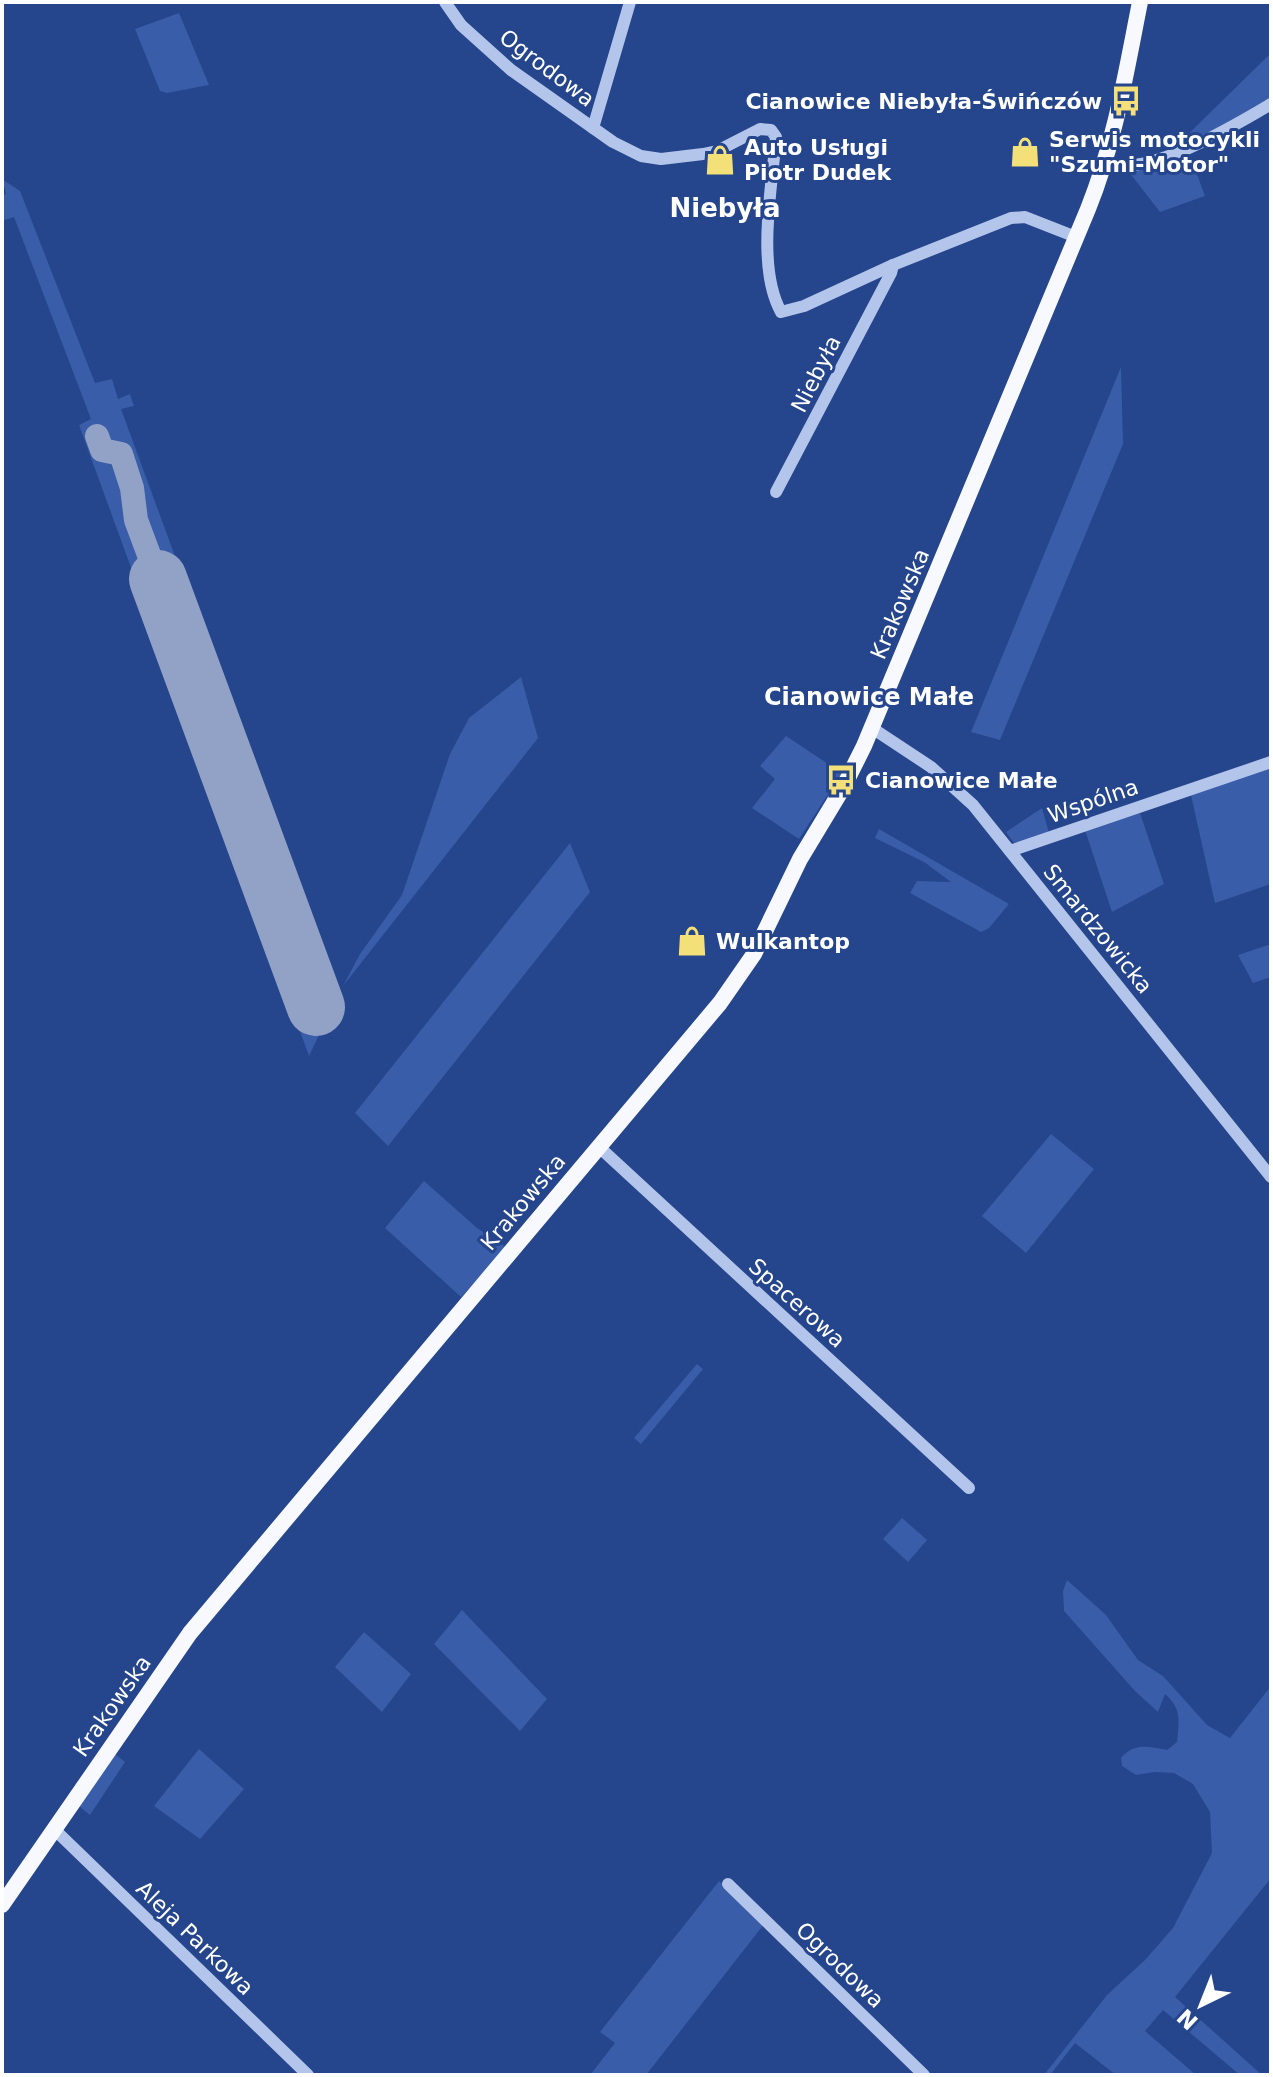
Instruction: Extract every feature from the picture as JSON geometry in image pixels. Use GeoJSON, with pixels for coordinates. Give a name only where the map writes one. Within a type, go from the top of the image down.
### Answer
{"type":"FeatureCollection","features":[{"type":"Feature","properties":{"kind":"main road"},"geometry":{"type":"LineString","coordinates":[[1076,237],[1105,163],[1118,115],[1140,2]]}},
{"type":"Feature","properties":{"kind":"main road","name":"Krakowska"},"geometry":{"type":"LineString","coordinates":[[2,1905],[190,1633],[720,1003],[754,954],[804,851],[849,777],[872,728],[1076,237]]}},
{"type":"Feature","properties":{"kind":"street","name":"Ogrodowa"},"geometry":{"type":"LineString","coordinates":[[445,2],[461,25],[511,70],[593,128],[641,156],[661,159],[717,151],[767,128],[776,137],[768,250],[770,286],[781,312],[804,306],[892,269]]}},
{"type":"Feature","properties":{"kind":"street","name":"Ogrodowa"},"geometry":{"type":"LineString","coordinates":[[593,128],[630,2]]}},
{"type":"Feature","properties":{"kind":"street"},"geometry":{"type":"LineString","coordinates":[[1105,163],[1120,166],[1176,154],[1271,104]]}},
{"type":"Feature","properties":{"kind":"street"},"geometry":{"type":"LineString","coordinates":[[892,269],[1016,217],[1025,217],[1076,237]]}},
{"type":"Feature","properties":{"kind":"street","name":"Niebyła"},"geometry":{"type":"LineString","coordinates":[[776,492],[892,269]]}},
{"type":"Feature","properties":{"kind":"street","name":"Smardzowicka"},"geometry":{"type":"LineString","coordinates":[[872,728],[914,754],[951,783],[1010,851],[1271,1177]]}},
{"type":"Feature","properties":{"kind":"street","name":"Wspólna"},"geometry":{"type":"LineString","coordinates":[[1010,851],[1271,762]]}},
{"type":"Feature","properties":{"kind":"street","name":"Spacerowa"},"geometry":{"type":"LineString","coordinates":[[598,1146],[969,1488]]}},
{"type":"Feature","properties":{"kind":"street","name":"Aleja Parkowa"},"geometry":{"type":"LineString","coordinates":[[54,1829],[308,2075]]}},
{"type":"Feature","properties":{"kind":"street","name":"Ogrodowa"},"geometry":{"type":"LineString","coordinates":[[728,1884],[924,2075]]}},
{"type":"Feature","properties":{"kind":"shaded area"},"geometry":{"type":"Polygon","coordinates":[[[179,13],[209,85],[167,93],[160,91],[135,29],[179,13]]]}},
{"type":"Feature","properties":{"kind":"shaded area"},"geometry":{"type":"Polygon","coordinates":[[[1271,53],[1271,102],[1173,149],[1271,53]]]}},
{"type":"Feature","properties":{"kind":"shaded area"},"geometry":{"type":"Polygon","coordinates":[[[1190,155],[1205,196],[1160,212],[1129,172],[1190,155]]]}},
{"type":"Feature","properties":{"kind":"shaded area"},"geometry":{"type":"Polygon","coordinates":[[[2,179],[20,191],[95,383],[112,379],[118,399],[130,394],[134,406],[121,409],[337,998],[309,1056],[79,425],[91,419],[14,217],[2,221],[2,196],[6,194],[2,179]]]}},
{"type":"Feature","properties":{"kind":"shaded area"},"geometry":{"type":"Polygon","coordinates":[[[1121,367],[1123,444],[1000,740],[971,732],[1121,367]]]}},
{"type":"Feature","properties":{"kind":"shaded area"},"geometry":{"type":"Polygon","coordinates":[[[521,677],[538,738],[343,986],[360,954],[402,895],[450,754],[469,718],[521,677]]]}},
{"type":"Feature","properties":{"kind":"shaded area"},"geometry":{"type":"Polygon","coordinates":[[[786,736],[842,773],[799,839],[752,808],[775,779],[760,766],[786,736]]]}},
{"type":"Feature","properties":{"kind":"shaded area"},"geometry":{"type":"Polygon","coordinates":[[[1271,767],[1271,884],[1215,903],[1191,795],[1271,767]]]}},
{"type":"Feature","properties":{"kind":"shaded area"},"geometry":{"type":"Polygon","coordinates":[[[1042,808],[1049,833],[1016,846],[1006,832],[1042,808]]]}},
{"type":"Feature","properties":{"kind":"shaded area"},"geometry":{"type":"Polygon","coordinates":[[[1140,813],[1164,884],[1112,912],[1085,830],[1140,813]]]}},
{"type":"Feature","properties":{"kind":"shaded area"},"geometry":{"type":"Polygon","coordinates":[[[879,829],[1009,904],[989,928],[981,932],[910,893],[917,881],[951,882],[924,862],[875,838],[879,829]]]}},
{"type":"Feature","properties":{"kind":"shaded area"},"geometry":{"type":"Polygon","coordinates":[[[570,843],[590,892],[388,1146],[355,1113],[570,843]]]}},
{"type":"Feature","properties":{"kind":"shaded area"},"geometry":{"type":"Polygon","coordinates":[[[1271,944],[1271,977],[1253,983],[1238,955],[1271,944]]]}},
{"type":"Feature","properties":{"kind":"shaded area"},"geometry":{"type":"Polygon","coordinates":[[[1051,1134],[1094,1169],[1026,1253],[982,1216],[1051,1134]]]}},
{"type":"Feature","properties":{"kind":"shaded area"},"geometry":{"type":"Polygon","coordinates":[[[424,1181],[477,1228],[507,1248],[461,1297],[385,1228],[424,1181]]]}},
{"type":"Feature","properties":{"kind":"shaded area"},"geometry":{"type":"Polygon","coordinates":[[[697,1364],[703,1369],[641,1444],[634,1438],[697,1364]]]}},
{"type":"Feature","properties":{"kind":"shaded area"},"geometry":{"type":"Polygon","coordinates":[[[902,1518],[927,1540],[908,1562],[883,1539],[902,1518]]]}},
{"type":"Feature","properties":{"kind":"shaded area"},"geometry":{"type":"Polygon","coordinates":[[[1067,1580],[1106,1615],[1138,1660],[1163,1676],[1207,1725],[1230,1738],[1271,1686],[1271,1878],[1175,1997],[1262,2075],[1240,2075],[1163,2010],[1145,2031],[1196,2075],[1116,2075],[1075,2043],[1050,2075],[1044,2075],[1107,1995],[1145,1960],[1173,1928],[1212,1853],[1210,1812],[1193,1784],[1174,1773],[1136,1775],[1122,1766],[1121,1758],[1131,1750],[1142,1747],[1167,1750],[1177,1742],[1177,1710],[1165,1694],[1158,1712],[1135,1691],[1064,1611],[1063,1591],[1067,1580]]]}},
{"type":"Feature","properties":{"kind":"shaded area"},"geometry":{"type":"Polygon","coordinates":[[[462,1610],[547,1699],[520,1731],[434,1644],[462,1610]]]}},
{"type":"Feature","properties":{"kind":"shaded area"},"geometry":{"type":"Polygon","coordinates":[[[364,1632],[411,1674],[382,1712],[335,1667],[364,1632]]]}},
{"type":"Feature","properties":{"kind":"shaded area"},"geometry":{"type":"Polygon","coordinates":[[[199,1749],[244,1789],[200,1839],[154,1806],[199,1749]]]}},
{"type":"Feature","properties":{"kind":"shaded area"},"geometry":{"type":"Polygon","coordinates":[[[114,1753],[125,1762],[90,1815],[79,1806],[114,1753]]]}},
{"type":"Feature","properties":{"kind":"shaded area"},"geometry":{"type":"Polygon","coordinates":[[[719,1881],[765,1923],[646,2075],[590,2075],[615,2043],[600,2032],[719,1881]]]}},
{"type":"Feature","properties":{"kind":"taxiway"},"geometry":{"type":"LineString","coordinates":[[97,436],[102,450],[121,454],[132,488],[136,520],[158,579]]}},
{"type":"Feature","properties":{"kind":"runway"},"geometry":{"type":"LineString","coordinates":[[158,579],[316,1007]]}},
{"type":"Feature","properties":{"kind":"place","name":"Cianowice Niebyła-Świńczów"},"geometry":{"type":"Point","coordinates":[1126,101]}},
{"type":"Feature","properties":{"kind":"place","name":"Serwis motocykli \"Szumi-Motor\""},"geometry":{"type":"Point","coordinates":[1025,152]}},
{"type":"Feature","properties":{"kind":"place","name":"Auto Usługi Piotr Dudek"},"geometry":{"type":"Point","coordinates":[720,160]}},
{"type":"Feature","properties":{"kind":"place","name":"Cianowice Małe"},"geometry":{"type":"Point","coordinates":[841,780]}},
{"type":"Feature","properties":{"kind":"place","name":"Wulkantop"},"geometry":{"type":"Point","coordinates":[692,941]}},
{"type":"Feature","properties":{"kind":"district","name":"Niebyła"},"geometry":{"type":"Point","coordinates":[725,208]}},
{"type":"Feature","properties":{"kind":"district","name":"Cianowice Małe"},"geometry":{"type":"Point","coordinates":[869,697]}}]}
